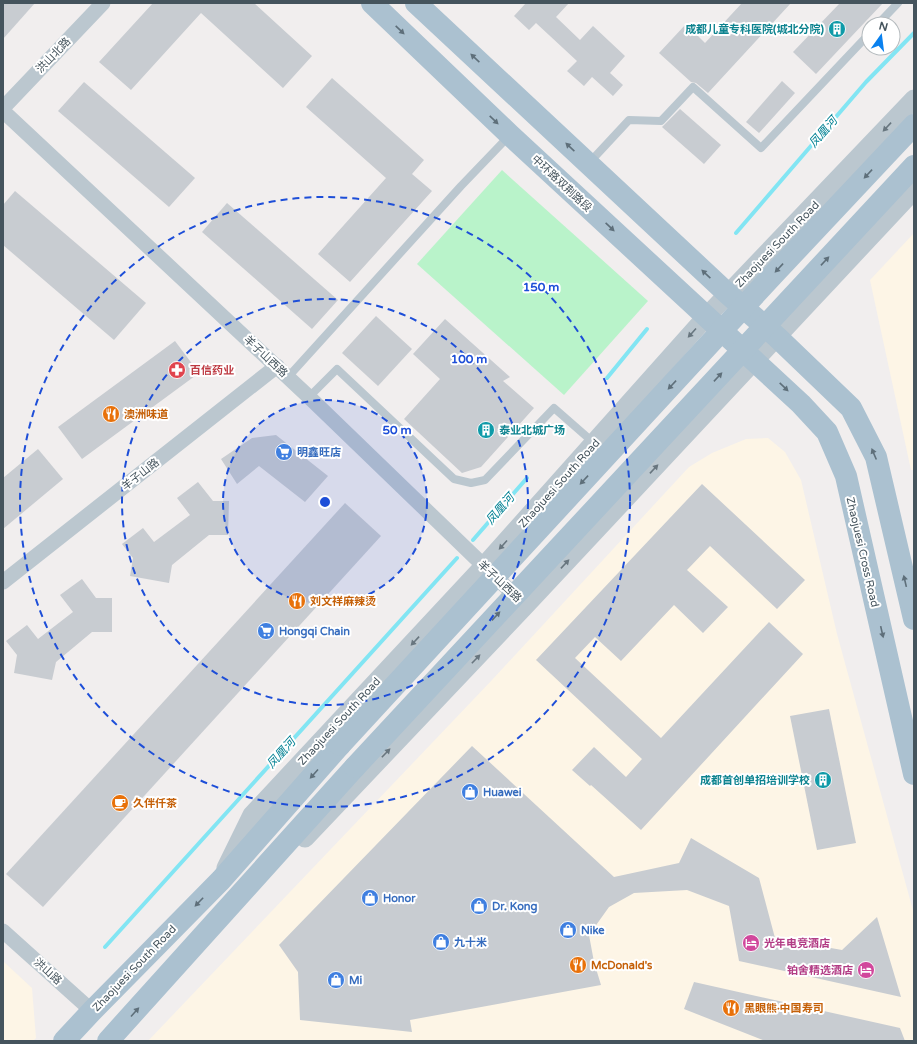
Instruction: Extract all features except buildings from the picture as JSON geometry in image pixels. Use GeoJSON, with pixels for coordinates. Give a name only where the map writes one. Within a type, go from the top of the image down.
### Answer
{"type":"FeatureCollection","features":[{"type":"Feature","properties":{"kind":"main road","name":"中环路双荆路段"},"geometry":{"type":"LineString","coordinates":[[372,3],[510,135],[706,317],[755,360]]}},
{"type":"Feature","properties":{"kind":"main road"},"geometry":{"type":"LineString","coordinates":[[416,3],[728,294],[777,337],[851,408],[876,456],[914,618]]}},
{"type":"Feature","properties":{"kind":"main road","name":"Zhaojuesi South Road"},"geometry":{"type":"LineString","coordinates":[[64,1041],[221,880],[340,745],[772,276],[914,125]]}},
{"type":"Feature","properties":{"kind":"main road"},"geometry":{"type":"LineString","coordinates":[[113,1039],[355,767],[914,166]]}},
{"type":"Feature","properties":{"kind":"main road","name":"Zhaojuesi Cross Road"},"geometry":{"type":"LineString","coordinates":[[755,360],[801,404],[826,432],[846,476],[914,774]]}},
{"type":"Feature","properties":{"kind":"street","name":"洪山北路"},"geometry":{"type":"LineString","coordinates":[[3,108],[103,3]]}},
{"type":"Feature","properties":{"kind":"street","name":"Zhaojuesi South Road"},"geometry":{"type":"LineString","coordinates":[[221,880],[252,815],[484,566],[706,317],[914,99]]}},
{"type":"Feature","properties":{"kind":"street","name":"羊子山西路"},"geometry":{"type":"LineString","coordinates":[[3,111],[277,366],[526,606]]}},
{"type":"Feature","properties":{"kind":"street"},"geometry":{"type":"LineString","coordinates":[[238,897],[290,854],[526,606],[914,190]]}},
{"type":"Feature","properties":{"kind":"street","name":"羊子山路"},"geometry":{"type":"LineString","coordinates":[[3,582],[277,366]]}},
{"type":"Feature","properties":{"kind":"street","name":"洪山路"},"geometry":{"type":"LineString","coordinates":[[3,931],[92,1011]]}},
{"type":"Feature","properties":{"kind":"lane"},"geometry":{"type":"LineString","coordinates":[[886,16],[898,3]]}},
{"type":"Feature","properties":{"kind":"lane"},"geometry":{"type":"LineString","coordinates":[[588,164],[629,120],[661,121],[693,87],[761,148],[861,42]]}},
{"type":"Feature","properties":{"kind":"lane"},"geometry":{"type":"LineString","coordinates":[[288,377],[460,186],[510,135]]}},
{"type":"Feature","properties":{"kind":"lane"},"geometry":{"type":"LineString","coordinates":[[309,397],[336,369],[454,479],[471,483],[485,480],[554,408],[594,444]]}},
{"type":"Feature","properties":{"kind":"shaded area"},"geometry":{"type":"Polygon","coordinates":[[[914,233],[914,470],[911,470],[870,280],[914,233]]]}},
{"type":"Feature","properties":{"kind":"shaded area"},"geometry":{"type":"Polygon","coordinates":[[[768,438],[785,452],[801,480],[837,634],[914,914],[914,1041],[148,1041],[492,680],[689,467],[712,453],[746,439],[768,438]]]}},
{"type":"Feature","properties":{"kind":"shaded area"},"geometry":{"type":"Polygon","coordinates":[[[3,961],[32,988],[36,1038],[33,1041],[3,1041],[3,961]]]}},
{"type":"Feature","properties":{"kind":"green space"},"geometry":{"type":"Polygon","coordinates":[[[502,170],[648,301],[564,395],[417,264],[502,170]]]}},
{"type":"Feature","properties":{"kind":"waterway","name":"凤凰河"},"geometry":{"type":"LineString","coordinates":[[736,233],[866,82],[914,33]]}},
{"type":"Feature","properties":{"kind":"waterway","name":"凤凰河"},"geometry":{"type":"LineString","coordinates":[[607,378],[647,329]]}},
{"type":"Feature","properties":{"kind":"waterway","name":"凤凰河"},"geometry":{"type":"LineString","coordinates":[[473,540],[527,478]]}},
{"type":"Feature","properties":{"kind":"waterway","name":"凤凰河"},"geometry":{"type":"LineString","coordinates":[[105,947],[457,558]]}},
{"type":"Feature","properties":{"kind":"place","name":"成都儿童专科医院(城北分院)"},"geometry":{"type":"Point","coordinates":[837,29]}},
{"type":"Feature","properties":{"kind":"place","name":"百信药业"},"geometry":{"type":"Point","coordinates":[177,370]}},
{"type":"Feature","properties":{"kind":"place","name":"澳洲味道"},"geometry":{"type":"Point","coordinates":[111,414]}},
{"type":"Feature","properties":{"kind":"place","name":"泰业北城广场"},"geometry":{"type":"Point","coordinates":[486,430]}},
{"type":"Feature","properties":{"kind":"place","name":"明鑫旺店"},"geometry":{"type":"Point","coordinates":[284,452]}},
{"type":"Feature","properties":{"kind":"place","name":"刘文祥麻辣烫"},"geometry":{"type":"Point","coordinates":[297,601]}},
{"type":"Feature","properties":{"kind":"place","name":"Hongqi Chain"},"geometry":{"type":"Point","coordinates":[266,631]}},
{"type":"Feature","properties":{"kind":"place","name":"成都首创单招培训学校"},"geometry":{"type":"Point","coordinates":[823,780]}},
{"type":"Feature","properties":{"kind":"place","name":"Huawei"},"geometry":{"type":"Point","coordinates":[470,792]}},
{"type":"Feature","properties":{"kind":"place","name":"久伴仟茶"},"geometry":{"type":"Point","coordinates":[120,803]}},
{"type":"Feature","properties":{"kind":"place","name":"Honor"},"geometry":{"type":"Point","coordinates":[370,898]}},
{"type":"Feature","properties":{"kind":"place","name":"Dr. Kong"},"geometry":{"type":"Point","coordinates":[479,906]}},
{"type":"Feature","properties":{"kind":"place","name":"Nike"},"geometry":{"type":"Point","coordinates":[568,930]}},
{"type":"Feature","properties":{"kind":"place","name":"九十米"},"geometry":{"type":"Point","coordinates":[441,942]}},
{"type":"Feature","properties":{"kind":"place","name":"光年电竞酒店"},"geometry":{"type":"Point","coordinates":[751,943]}},
{"type":"Feature","properties":{"kind":"place","name":"McDonald's"},"geometry":{"type":"Point","coordinates":[578,965]}},
{"type":"Feature","properties":{"kind":"place","name":"铂舍精选酒店"},"geometry":{"type":"Point","coordinates":[866,970]}},
{"type":"Feature","properties":{"kind":"place","name":"Mi"},"geometry":{"type":"Point","coordinates":[336,980]}},
{"type":"Feature","properties":{"kind":"place","name":"黑眼熊·中国寿司"},"geometry":{"type":"Point","coordinates":[731,1008]}}]}
